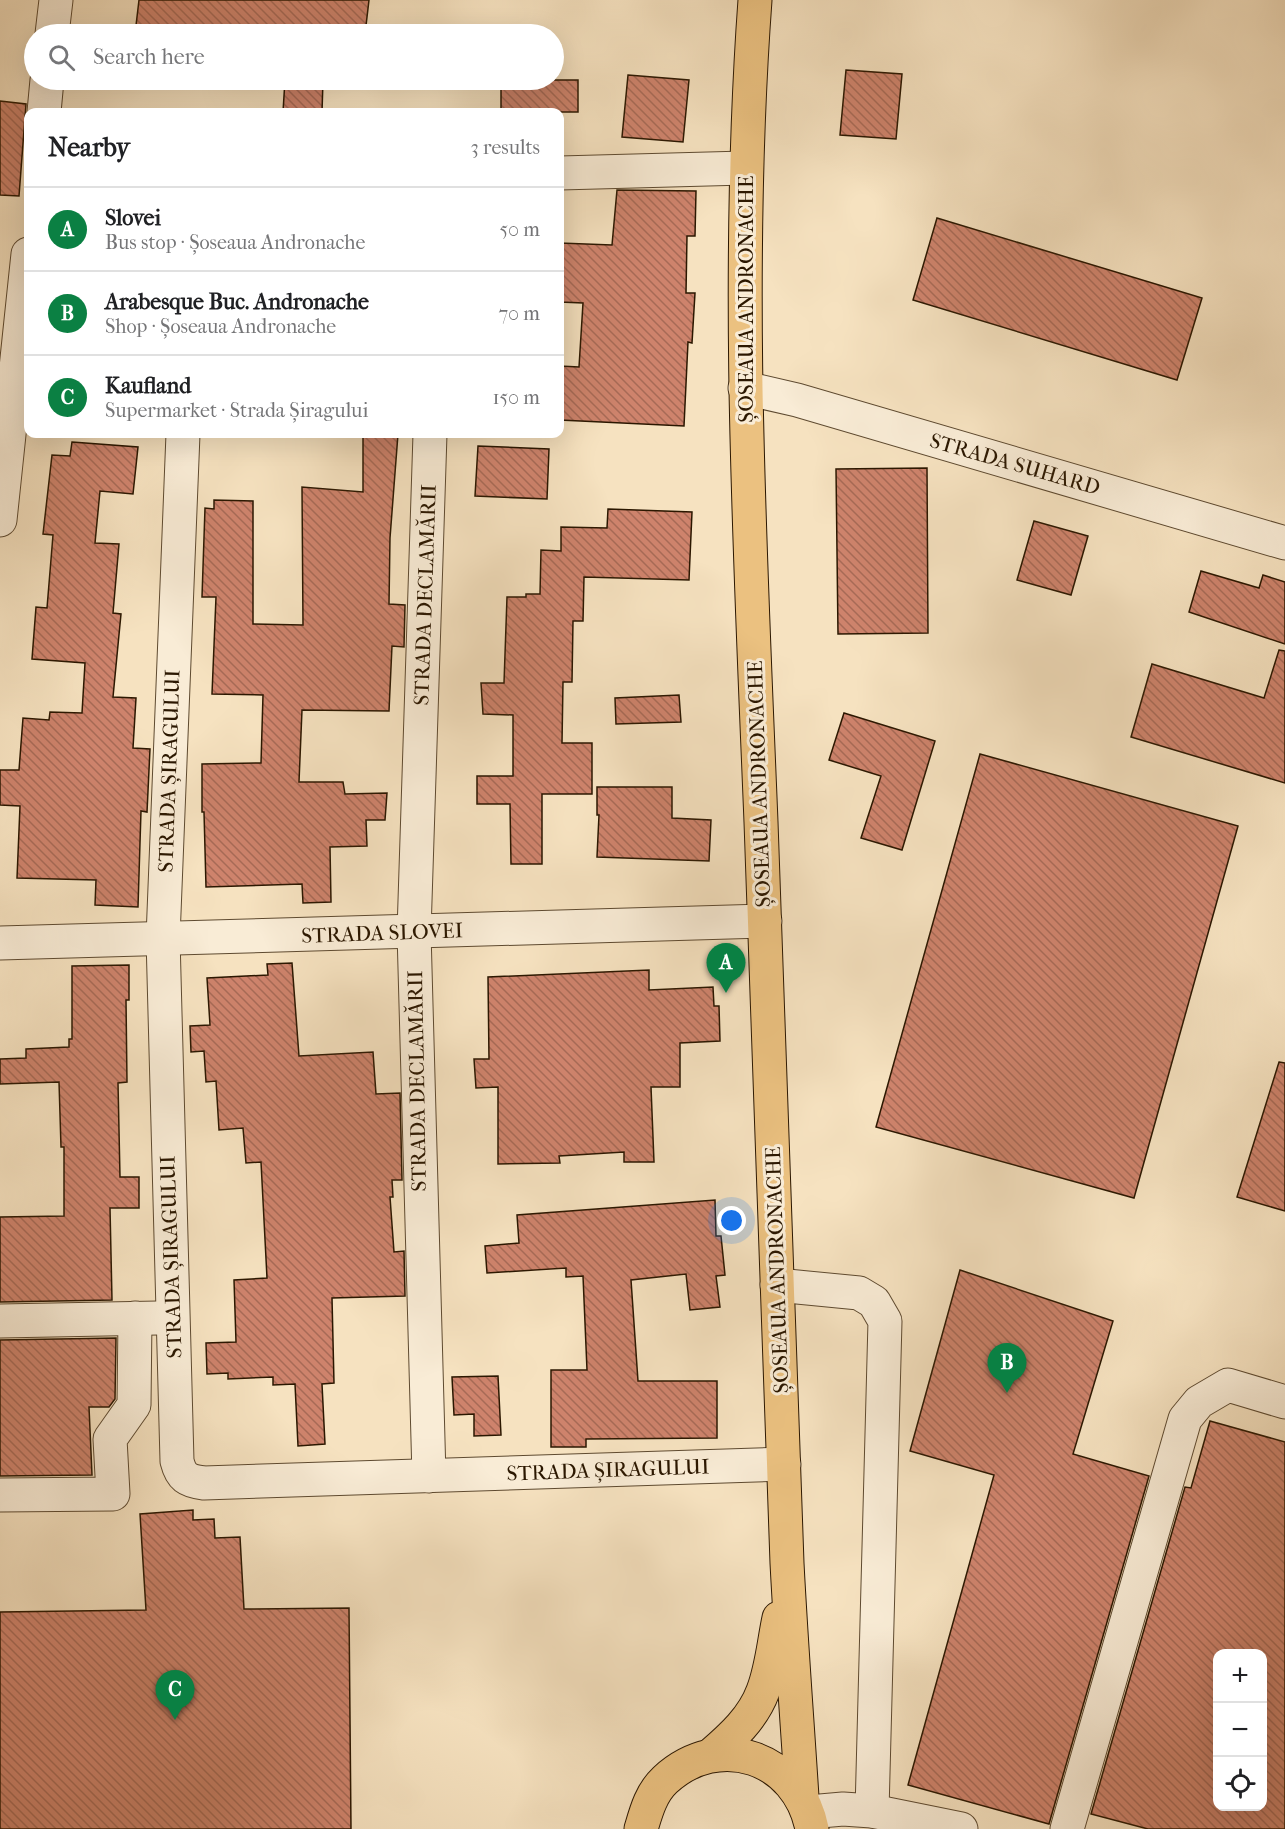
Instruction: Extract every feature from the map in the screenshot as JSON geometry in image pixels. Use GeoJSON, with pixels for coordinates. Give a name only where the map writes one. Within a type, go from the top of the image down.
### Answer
{"type":"FeatureCollection","features":[{"type":"Feature","properties":{"kind":"main road","name":"ȘOSEAUA ANDRONACHE"},"geometry":{"type":"LineString","coordinates":[[755,0],[745,168],[745,388],[783,1464],[788,1569],[808,1813]]}},
{"type":"Feature","properties":{"kind":"main road","name":"ȘOSEAUA ANDRONACHE"},"geometry":{"type":"LineString","coordinates":[[711,1755],[734,1736],[749,1717],[763,1691],[788,1569]]}},
{"type":"Feature","properties":{"kind":"main road"},"geometry":{"type":"LineString","coordinates":[[641,1829],[648,1804],[663,1781],[685,1764],[711,1755],[738,1755],[763,1762],[786,1777],[808,1813]]}},
{"type":"Feature","properties":{"kind":"street"},"geometry":{"type":"LineString","coordinates":[[53,24],[56,0]]}},
{"type":"Feature","properties":{"kind":"street"},"geometry":{"type":"LineString","coordinates":[[44,108],[46,90]]}},
{"type":"Feature","properties":{"kind":"street"},"geometry":{"type":"LineString","coordinates":[[564,173],[745,168]]}},
{"type":"Feature","properties":{"kind":"street"},"geometry":{"type":"LineString","coordinates":[[0,520],[24,292]]}},
{"type":"Feature","properties":{"kind":"street","name":"STRADA SUHARD"},"geometry":{"type":"LineString","coordinates":[[745,388],[797,400],[1285,543]]}},
{"type":"Feature","properties":{"kind":"street","name":"STRADA ȘIRAGULUI"},"geometry":{"type":"LineString","coordinates":[[183,438],[163,938],[172,1318],[179,1470],[184,1478],[204,1483],[783,1464]]}},
{"type":"Feature","properties":{"kind":"street","name":"STRADA DECLAMĂRII"},"geometry":{"type":"LineString","coordinates":[[429,1476],[414,932],[430,438]]}},
{"type":"Feature","properties":{"kind":"street","name":"STRADA SLOVEI"},"geometry":{"type":"LineString","coordinates":[[0,943],[765,921]]}},
{"type":"Feature","properties":{"kind":"street"},"geometry":{"type":"LineString","coordinates":[[777,1285],[859,1293],[874,1302],[885,1321],[872,1811]]}},
{"type":"Feature","properties":{"kind":"street"},"geometry":{"type":"LineString","coordinates":[[0,1496],[113,1494],[110,1439],[134,1405],[135,1318]]}},
{"type":"Feature","properties":{"kind":"street"},"geometry":{"type":"LineString","coordinates":[[0,1321],[172,1318]]}},
{"type":"Feature","properties":{"kind":"street"},"geometry":{"type":"LineString","coordinates":[[1067,1829],[1185,1419],[1199,1402],[1228,1385],[1285,1402]]}},
{"type":"Feature","properties":{"kind":"street"},"geometry":{"type":"LineString","coordinates":[[808,1813],[843,1809],[872,1811],[961,1829]]}},
{"type":"Feature","properties":{"kind":"building"},"geometry":{"type":"Polygon","coordinates":[[[139,0],[369,0],[366,24],[136,24],[139,0]]]}},
{"type":"Feature","properties":{"kind":"building"},"geometry":{"type":"Polygon","coordinates":[[[846,70],[902,74],[896,139],[840,135],[846,70]]]}},
{"type":"Feature","properties":{"kind":"building"},"geometry":{"type":"Polygon","coordinates":[[[628,75],[689,80],[683,142],[622,137],[628,75]]]}},
{"type":"Feature","properties":{"kind":"building"},"geometry":{"type":"Polygon","coordinates":[[[564,80],[578,80],[578,112],[564,112],[564,108],[501,108],[501,90],[564,90],[564,80]]]}},
{"type":"Feature","properties":{"kind":"building"},"geometry":{"type":"Polygon","coordinates":[[[284,90],[323,90],[322,108],[283,108],[284,90]]]}},
{"type":"Feature","properties":{"kind":"building"},"geometry":{"type":"Polygon","coordinates":[[[0,101],[26,104],[19,196],[0,195],[0,101]]]}},
{"type":"Feature","properties":{"kind":"building"},"geometry":{"type":"Polygon","coordinates":[[[617,190],[696,191],[695,236],[687,236],[686,293],[695,293],[692,343],[688,342],[684,426],[564,420],[564,366],[579,367],[583,303],[564,302],[564,243],[612,245],[617,190]]]}},
{"type":"Feature","properties":{"kind":"building"},"geometry":{"type":"Polygon","coordinates":[[[937,218],[1202,298],[1177,380],[913,300],[937,218]]]}},
{"type":"Feature","properties":{"kind":"building"},"geometry":{"type":"Polygon","coordinates":[[[363,438],[398,438],[390,538],[389,604],[405,605],[404,647],[392,646],[389,711],[302,710],[299,782],[343,782],[345,794],[387,793],[385,820],[366,820],[367,846],[330,847],[331,902],[303,903],[302,884],[206,887],[202,764],[261,763],[263,695],[212,694],[216,597],[202,597],[205,508],[214,509],[214,500],[253,501],[253,624],[303,625],[302,487],[363,492],[363,438]]]}},
{"type":"Feature","properties":{"kind":"building"},"geometry":{"type":"Polygon","coordinates":[[[72,442],[138,447],[133,494],[100,491],[95,543],[119,544],[113,613],[121,614],[113,697],[136,698],[133,748],[150,749],[147,812],[141,811],[138,907],[95,905],[96,880],[17,878],[20,806],[0,805],[0,770],[19,770],[23,718],[49,720],[50,712],[82,713],[85,663],[32,659],[36,607],[47,608],[53,535],[43,534],[52,455],[70,456],[72,442]]]}},
{"type":"Feature","properties":{"kind":"building"},"geometry":{"type":"Polygon","coordinates":[[[478,446],[549,449],[547,499],[475,496],[478,446]]]}},
{"type":"Feature","properties":{"kind":"building"},"geometry":{"type":"Polygon","coordinates":[[[927,468],[928,633],[838,634],[836,469],[927,468]]]}},
{"type":"Feature","properties":{"kind":"building"},"geometry":{"type":"Polygon","coordinates":[[[608,509],[692,512],[689,580],[584,577],[583,621],[573,621],[572,682],[563,682],[562,743],[592,743],[592,794],[542,794],[542,864],[511,864],[510,804],[477,804],[477,776],[513,776],[513,715],[483,714],[481,683],[504,683],[507,597],[540,594],[541,550],[561,551],[561,527],[607,528],[608,509]]]}},
{"type":"Feature","properties":{"kind":"building"},"geometry":{"type":"Polygon","coordinates":[[[1034,521],[1088,536],[1071,595],[1017,580],[1034,521]]]}},
{"type":"Feature","properties":{"kind":"building"},"geometry":{"type":"Polygon","coordinates":[[[1201,571],[1259,588],[1263,575],[1285,582],[1285,644],[1189,612],[1201,571]]]}},
{"type":"Feature","properties":{"kind":"building"},"geometry":{"type":"Polygon","coordinates":[[[1279,650],[1285,651],[1285,783],[1131,737],[1152,664],[1264,698],[1279,650]]]}},
{"type":"Feature","properties":{"kind":"building"},"geometry":{"type":"Polygon","coordinates":[[[679,695],[681,722],[616,724],[615,698],[679,695]]]}},
{"type":"Feature","properties":{"kind":"building"},"geometry":{"type":"Polygon","coordinates":[[[844,713],[935,741],[902,850],[861,838],[881,776],[829,760],[844,713]]]}},
{"type":"Feature","properties":{"kind":"building"},"geometry":{"type":"Polygon","coordinates":[[[980,754],[1238,826],[1134,1198],[876,1127],[980,754]]]}},
{"type":"Feature","properties":{"kind":"building"},"geometry":{"type":"Polygon","coordinates":[[[597,787],[672,787],[672,818],[711,820],[709,861],[597,857],[599,815],[597,815],[597,787]]]}},
{"type":"Feature","properties":{"kind":"building"},"geometry":{"type":"Polygon","coordinates":[[[292,963],[299,1056],[373,1052],[376,1094],[400,1093],[402,1180],[392,1180],[393,1197],[390,1197],[394,1252],[404,1251],[405,1296],[332,1298],[334,1383],[322,1384],[325,1444],[298,1446],[295,1384],[273,1385],[273,1377],[228,1379],[228,1373],[207,1374],[206,1343],[236,1342],[234,1280],[267,1278],[261,1162],[246,1163],[243,1128],[219,1130],[216,1081],[206,1082],[204,1051],[191,1052],[190,1026],[210,1025],[207,978],[268,975],[267,964],[292,963]]]}},
{"type":"Feature","properties":{"kind":"building"},"geometry":{"type":"Polygon","coordinates":[[[129,965],[129,1000],[126,1000],[127,1082],[118,1083],[120,1177],[139,1177],[139,1208],[110,1208],[112,1300],[0,1302],[0,1217],[64,1216],[64,1147],[61,1147],[59,1082],[0,1084],[0,1059],[26,1058],[26,1049],[69,1047],[69,1039],[72,1039],[72,966],[129,965]]]}},
{"type":"Feature","properties":{"kind":"building"},"geometry":{"type":"Polygon","coordinates":[[[649,970],[649,990],[713,987],[714,1006],[719,1006],[720,1041],[680,1043],[680,1087],[651,1087],[654,1162],[624,1162],[624,1152],[559,1156],[560,1163],[498,1164],[498,1087],[476,1088],[474,1059],[489,1059],[488,977],[649,970]]]}},
{"type":"Feature","properties":{"kind":"building"},"geometry":{"type":"Polygon","coordinates":[[[1279,1062],[1285,1063],[1285,1211],[1237,1197],[1279,1062]]]}},
{"type":"Feature","properties":{"kind":"building"},"geometry":{"type":"Polygon","coordinates":[[[715,1200],[716,1236],[721,1236],[725,1275],[716,1276],[720,1307],[690,1310],[686,1274],[631,1280],[638,1381],[717,1381],[717,1438],[586,1439],[586,1447],[551,1447],[551,1370],[587,1370],[583,1276],[566,1277],[566,1268],[487,1273],[485,1246],[519,1243],[517,1215],[715,1200]]]}},
{"type":"Feature","properties":{"kind":"building"},"geometry":{"type":"Polygon","coordinates":[[[960,1270],[1113,1321],[1073,1454],[1149,1476],[1049,1824],[908,1785],[994,1475],[910,1451],[960,1270]]]}},
{"type":"Feature","properties":{"kind":"building"},"geometry":{"type":"Polygon","coordinates":[[[116,1338],[115,1399],[109,1407],[89,1407],[92,1475],[0,1476],[0,1340],[116,1338]]]}},
{"type":"Feature","properties":{"kind":"building"},"geometry":{"type":"Polygon","coordinates":[[[498,1376],[501,1435],[474,1436],[474,1414],[454,1415],[452,1377],[498,1376]]]}},
{"type":"Feature","properties":{"kind":"building"},"geometry":{"type":"Polygon","coordinates":[[[1210,1421],[1285,1442],[1285,1829],[1148,1829],[1091,1814],[1185,1487],[1191,1488],[1210,1421]]]}},
{"type":"Feature","properties":{"kind":"building"},"geometry":{"type":"Polygon","coordinates":[[[193,1510],[193,1520],[214,1519],[215,1538],[240,1537],[244,1609],[349,1608],[351,1829],[0,1829],[0,1612],[146,1610],[140,1514],[193,1510]]]}},
{"type":"Feature","properties":{"kind":"place","name":"Slovei"},"geometry":{"type":"Point","coordinates":[726,993]}},
{"type":"Feature","properties":{"kind":"place","name":"Arabesque Buc. Andronache"},"geometry":{"type":"Point","coordinates":[1007,1393]}},
{"type":"Feature","properties":{"kind":"place","name":"Kaufland"},"geometry":{"type":"Point","coordinates":[175,1720]}}]}
